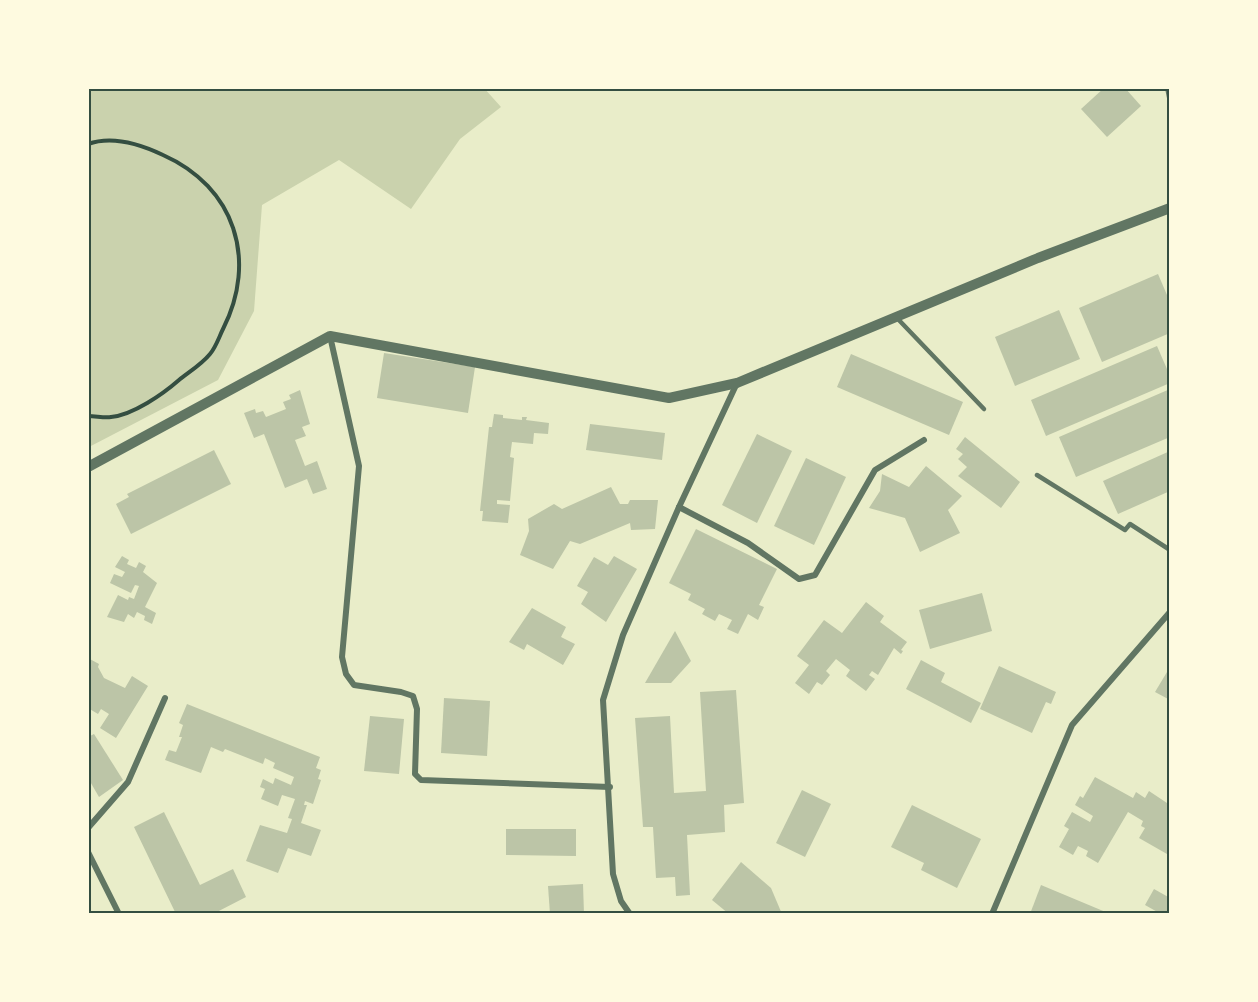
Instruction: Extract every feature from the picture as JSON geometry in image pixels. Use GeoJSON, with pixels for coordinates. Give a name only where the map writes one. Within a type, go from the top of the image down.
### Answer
{"type":"FeatureCollection","features":[{"type":"Feature","properties":{"kind":"street"},"geometry":{"type":"LineString","coordinates":[[1168,88],[1170,98]]}},
{"type":"Feature","properties":{"kind":"street"},"geometry":{"type":"LineString","coordinates":[[88,467],[330,336],[669,398],[737,383],[1038,258],[1170,208]]}},
{"type":"Feature","properties":{"kind":"street"},"geometry":{"type":"LineString","coordinates":[[330,336],[359,466],[342,657],[346,674],[354,685],[413,696],[417,710],[415,774],[420,780],[610,788]]}},
{"type":"Feature","properties":{"kind":"street"},"geometry":{"type":"LineString","coordinates":[[630,914],[621,901],[613,874],[610,788],[603,700],[623,635],[737,383]]}},
{"type":"Feature","properties":{"kind":"street"},"geometry":{"type":"LineString","coordinates":[[679,507],[748,543],[798,579],[815,575],[875,470],[924,440]]}},
{"type":"Feature","properties":{"kind":"street"},"geometry":{"type":"LineString","coordinates":[[992,914],[1072,725],[1170,612]]}},
{"type":"Feature","properties":{"kind":"street"},"geometry":{"type":"LineString","coordinates":[[88,828],[128,782],[165,698]]}},
{"type":"Feature","properties":{"kind":"street"},"geometry":{"type":"LineString","coordinates":[[88,852],[119,914]]}},
{"type":"Feature","properties":{"kind":"lane"},"geometry":{"type":"LineString","coordinates":[[896,317],[984,409]]}},
{"type":"Feature","properties":{"kind":"lane"},"geometry":{"type":"LineString","coordinates":[[1037,475],[1125,530],[1130,524],[1170,550]]}},
{"type":"Feature","properties":{"kind":"path"},"geometry":{"type":"LineString","coordinates":[[88,144],[98,140],[123,141],[150,148],[187,165],[219,198],[235,229],[241,268],[234,307],[210,354],[159,397],[113,417],[88,416]]}},
{"type":"Feature","properties":{"kind":"green space"},"geometry":{"type":"Polygon","coordinates":[[[91,88],[484,88],[501,107],[460,139],[411,209],[339,160],[262,205],[254,311],[218,380],[89,447],[91,88]]]}},
{"type":"Feature","properties":{"kind":"building"},"geometry":{"type":"Polygon","coordinates":[[[1104,88],[1125,88],[1141,106],[1107,137],[1081,109],[1104,88]]]}},
{"type":"Feature","properties":{"kind":"building"},"geometry":{"type":"Polygon","coordinates":[[[1158,274],[1170,302],[1170,333],[1102,362],[1079,308],[1158,274]]]}},
{"type":"Feature","properties":{"kind":"building"},"geometry":{"type":"Polygon","coordinates":[[[1059,310],[1080,359],[1015,386],[995,337],[1059,310]]]}},
{"type":"Feature","properties":{"kind":"building"},"geometry":{"type":"Polygon","coordinates":[[[1157,346],[1170,376],[1170,383],[1046,436],[1031,400],[1157,346]]]}},
{"type":"Feature","properties":{"kind":"building"},"geometry":{"type":"Polygon","coordinates":[[[384,353],[475,367],[468,413],[377,398],[384,353]]]}},
{"type":"Feature","properties":{"kind":"building"},"geometry":{"type":"Polygon","coordinates":[[[851,354],[963,402],[949,435],[837,387],[851,354]]]}},
{"type":"Feature","properties":{"kind":"building"},"geometry":{"type":"Polygon","coordinates":[[[1170,389],[1170,437],[1076,477],[1059,437],[1170,389]]]}},
{"type":"Feature","properties":{"kind":"building"},"geometry":{"type":"Polygon","coordinates":[[[300,390],[310,424],[302,427],[306,436],[295,440],[305,466],[317,461],[327,489],[313,494],[307,479],[285,488],[264,434],[254,438],[244,413],[255,409],[256,413],[263,411],[266,417],[286,409],[283,402],[291,399],[289,395],[300,390]]]}},
{"type":"Feature","properties":{"kind":"building"},"geometry":{"type":"Polygon","coordinates":[[[494,414],[503,415],[503,418],[522,420],[522,417],[527,417],[526,420],[549,423],[548,434],[534,433],[533,444],[512,442],[510,457],[514,458],[510,501],[497,500],[497,504],[510,505],[508,523],[482,521],[483,511],[480,511],[489,427],[492,427],[494,414]]]}},
{"type":"Feature","properties":{"kind":"building"},"geometry":{"type":"Polygon","coordinates":[[[590,424],[665,433],[662,460],[586,450],[590,424]]]}},
{"type":"Feature","properties":{"kind":"building"},"geometry":{"type":"Polygon","coordinates":[[[757,434],[792,451],[757,523],[722,505],[757,434]]]}},
{"type":"Feature","properties":{"kind":"building"},"geometry":{"type":"Polygon","coordinates":[[[965,437],[1020,482],[1001,508],[958,476],[967,467],[958,459],[963,454],[956,449],[965,437]]]}},
{"type":"Feature","properties":{"kind":"building"},"geometry":{"type":"Polygon","coordinates":[[[214,450],[231,484],[131,534],[116,504],[129,497],[127,494],[214,450]]]}},
{"type":"Feature","properties":{"kind":"building"},"geometry":{"type":"Polygon","coordinates":[[[1170,451],[1170,491],[1118,514],[1103,481],[1170,451]]]}},
{"type":"Feature","properties":{"kind":"building"},"geometry":{"type":"Polygon","coordinates":[[[806,458],[846,477],[814,545],[774,526],[806,458]]]}},
{"type":"Feature","properties":{"kind":"building"},"geometry":{"type":"Polygon","coordinates":[[[926,466],[962,496],[948,510],[960,533],[920,552],[905,518],[869,508],[880,491],[882,474],[909,487],[926,466]]]}},
{"type":"Feature","properties":{"kind":"building"},"geometry":{"type":"Polygon","coordinates":[[[611,487],[620,504],[628,504],[630,500],[658,500],[655,529],[631,530],[630,523],[580,544],[570,541],[553,569],[520,555],[529,531],[528,519],[554,504],[562,509],[611,487]]]}},
{"type":"Feature","properties":{"kind":"building"},"geometry":{"type":"Polygon","coordinates":[[[696,529],[777,569],[759,605],[764,607],[758,620],[748,614],[738,634],[727,629],[732,620],[719,614],[715,621],[702,614],[705,609],[688,600],[691,594],[669,583],[696,529]]]}},
{"type":"Feature","properties":{"kind":"building"},"geometry":{"type":"Polygon","coordinates":[[[122,556],[129,560],[127,564],[136,568],[139,562],[146,566],[143,572],[157,583],[145,607],[156,613],[152,624],[144,620],[145,616],[137,612],[134,618],[128,614],[124,622],[107,617],[118,595],[128,600],[129,597],[134,599],[139,586],[135,585],[131,593],[110,583],[114,574],[122,577],[125,572],[115,567],[122,556]]]}},
{"type":"Feature","properties":{"kind":"building"},"geometry":{"type":"Polygon","coordinates":[[[614,556],[637,569],[606,622],[581,604],[588,592],[577,586],[594,557],[608,565],[614,556]]]}},
{"type":"Feature","properties":{"kind":"building"},"geometry":{"type":"Polygon","coordinates":[[[982,593],[992,631],[930,649],[919,610],[982,593]]]}},
{"type":"Feature","properties":{"kind":"building"},"geometry":{"type":"Polygon","coordinates":[[[866,602],[884,616],[880,622],[907,642],[901,650],[903,651],[901,654],[894,648],[878,675],[872,671],[869,675],[875,679],[866,691],[846,676],[850,670],[836,659],[826,671],[830,675],[822,685],[817,682],[809,694],[795,683],[809,665],[797,656],[824,620],[842,633],[866,602]]]}},
{"type":"Feature","properties":{"kind":"building"},"geometry":{"type":"Polygon","coordinates":[[[532,608],[566,627],[561,637],[575,644],[563,665],[527,644],[524,650],[509,642],[532,608]]]}},
{"type":"Feature","properties":{"kind":"building"},"geometry":{"type":"Polygon","coordinates":[[[675,631],[691,661],[671,683],[645,683],[675,631]]]}},
{"type":"Feature","properties":{"kind":"building"},"geometry":{"type":"Polygon","coordinates":[[[88,658],[99,664],[98,667],[104,678],[125,688],[132,676],[148,686],[116,738],[100,728],[109,714],[101,709],[98,714],[88,708],[88,658]]]}},
{"type":"Feature","properties":{"kind":"building"},"geometry":{"type":"Polygon","coordinates":[[[921,660],[945,673],[941,682],[981,703],[971,723],[906,689],[921,660]]]}},
{"type":"Feature","properties":{"kind":"building"},"geometry":{"type":"Polygon","coordinates":[[[999,666],[1056,692],[1051,704],[1046,702],[1032,733],[980,709],[999,666]]]}},
{"type":"Feature","properties":{"kind":"building"},"geometry":{"type":"Polygon","coordinates":[[[1167,672],[1170,673],[1170,700],[1155,692],[1167,672]]]}},
{"type":"Feature","properties":{"kind":"building"},"geometry":{"type":"Polygon","coordinates":[[[736,690],[744,803],[724,805],[725,832],[687,835],[690,895],[676,896],[675,877],[656,878],[653,827],[643,827],[635,718],[670,716],[674,793],[706,791],[700,692],[736,690]]]}},
{"type":"Feature","properties":{"kind":"building"},"geometry":{"type":"Polygon","coordinates":[[[444,698],[490,701],[487,756],[441,753],[444,698]]]}},
{"type":"Feature","properties":{"kind":"building"},"geometry":{"type":"Polygon","coordinates":[[[187,704],[320,757],[316,768],[321,770],[318,779],[321,780],[313,804],[305,801],[304,805],[307,805],[301,823],[321,830],[311,856],[288,848],[278,873],[246,861],[260,825],[287,833],[292,819],[288,818],[295,799],[282,795],[278,806],[261,799],[265,789],[260,787],[263,779],[273,784],[275,778],[291,785],[294,777],[273,768],[275,763],[265,758],[263,764],[225,749],[223,752],[211,747],[201,773],[165,760],[169,750],[176,752],[182,737],[179,737],[183,725],[179,723],[187,704]]]}},
{"type":"Feature","properties":{"kind":"building"},"geometry":{"type":"Polygon","coordinates":[[[370,716],[404,719],[399,774],[364,771],[370,716]]]}},
{"type":"Feature","properties":{"kind":"building"},"geometry":{"type":"Polygon","coordinates":[[[94,734],[123,780],[99,797],[88,778],[88,737],[94,734]]]}},
{"type":"Feature","properties":{"kind":"building"},"geometry":{"type":"Polygon","coordinates":[[[1095,777],[1133,798],[1136,792],[1145,798],[1149,791],[1170,805],[1170,849],[1167,854],[1139,838],[1145,828],[1141,826],[1143,821],[1128,812],[1098,863],[1086,856],[1088,851],[1078,846],[1073,855],[1059,847],[1069,829],[1064,826],[1072,812],[1090,822],[1093,816],[1075,805],[1080,796],[1083,798],[1095,777]]]}},
{"type":"Feature","properties":{"kind":"building"},"geometry":{"type":"Polygon","coordinates":[[[802,790],[831,804],[805,857],[776,843],[802,790]]]}},
{"type":"Feature","properties":{"kind":"building"},"geometry":{"type":"Polygon","coordinates":[[[912,805],[981,839],[957,888],[921,870],[924,863],[891,847],[912,805]]]}},
{"type":"Feature","properties":{"kind":"building"},"geometry":{"type":"Polygon","coordinates":[[[164,812],[200,885],[233,869],[246,897],[213,914],[176,914],[134,827],[164,812]]]}},
{"type":"Feature","properties":{"kind":"building"},"geometry":{"type":"Polygon","coordinates":[[[506,829],[576,829],[576,856],[506,855],[506,829]]]}},
{"type":"Feature","properties":{"kind":"building"},"geometry":{"type":"Polygon","coordinates":[[[741,862],[771,888],[782,914],[729,914],[712,900],[741,862]]]}},
{"type":"Feature","properties":{"kind":"building"},"geometry":{"type":"Polygon","coordinates":[[[583,884],[584,914],[550,914],[548,886],[583,884]]]}},
{"type":"Feature","properties":{"kind":"building"},"geometry":{"type":"Polygon","coordinates":[[[1041,885],[1108,913],[1108,914],[1030,914],[1041,885]]]}},
{"type":"Feature","properties":{"kind":"building"},"geometry":{"type":"Polygon","coordinates":[[[1154,889],[1170,898],[1170,914],[1161,914],[1145,905],[1154,889]]]}}]}
